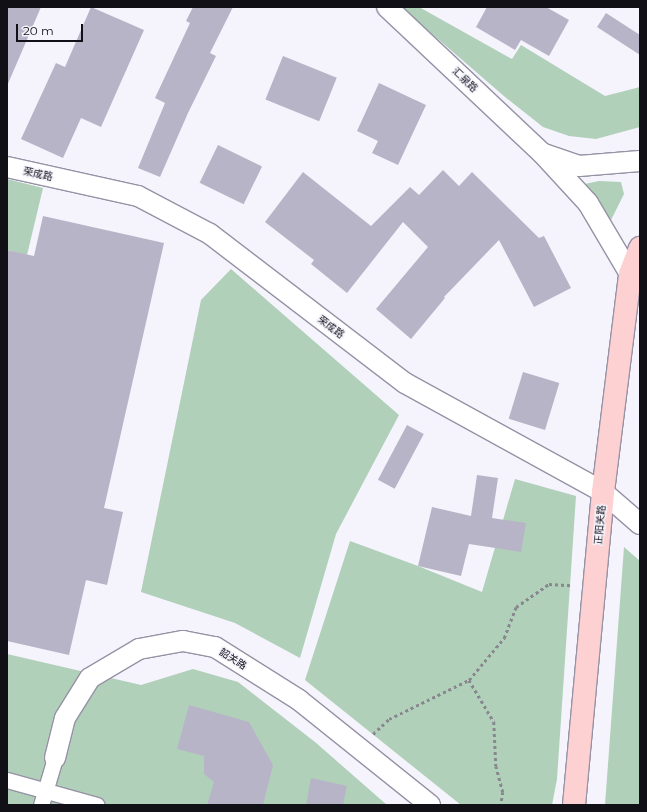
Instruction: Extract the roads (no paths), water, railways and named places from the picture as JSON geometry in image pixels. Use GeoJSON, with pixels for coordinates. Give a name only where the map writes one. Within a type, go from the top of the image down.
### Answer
{"type":"FeatureCollection","features":[{"type":"Feature","properties":{"kind":"main road","name":"正阳关路"},"geometry":{"type":"LineString","coordinates":[[574,805],[603,492],[630,274],[640,248]]}},
{"type":"Feature","properties":{"kind":"street","name":"汇泉路"},"geometry":{"type":"LineString","coordinates":[[387,7],[542,153],[588,203],[630,274]]}},
{"type":"Feature","properties":{"kind":"street"},"geometry":{"type":"LineString","coordinates":[[542,153],[579,166],[640,160]]}},
{"type":"Feature","properties":{"kind":"street","name":"荣成路"},"geometry":{"type":"LineString","coordinates":[[7,168],[138,196],[210,234],[405,383],[603,492],[640,524]]}},
{"type":"Feature","properties":{"kind":"street","name":"韶关路"},"geometry":{"type":"LineString","coordinates":[[55,758],[65,718],[90,678],[139,649],[183,641],[215,647],[299,700],[430,805]]}},
{"type":"Feature","properties":{"kind":"street"},"geometry":{"type":"LineString","coordinates":[[43,798],[55,758]]}},
{"type":"Feature","properties":{"kind":"street"},"geometry":{"type":"LineString","coordinates":[[7,780],[43,798],[97,805]]}}]}
